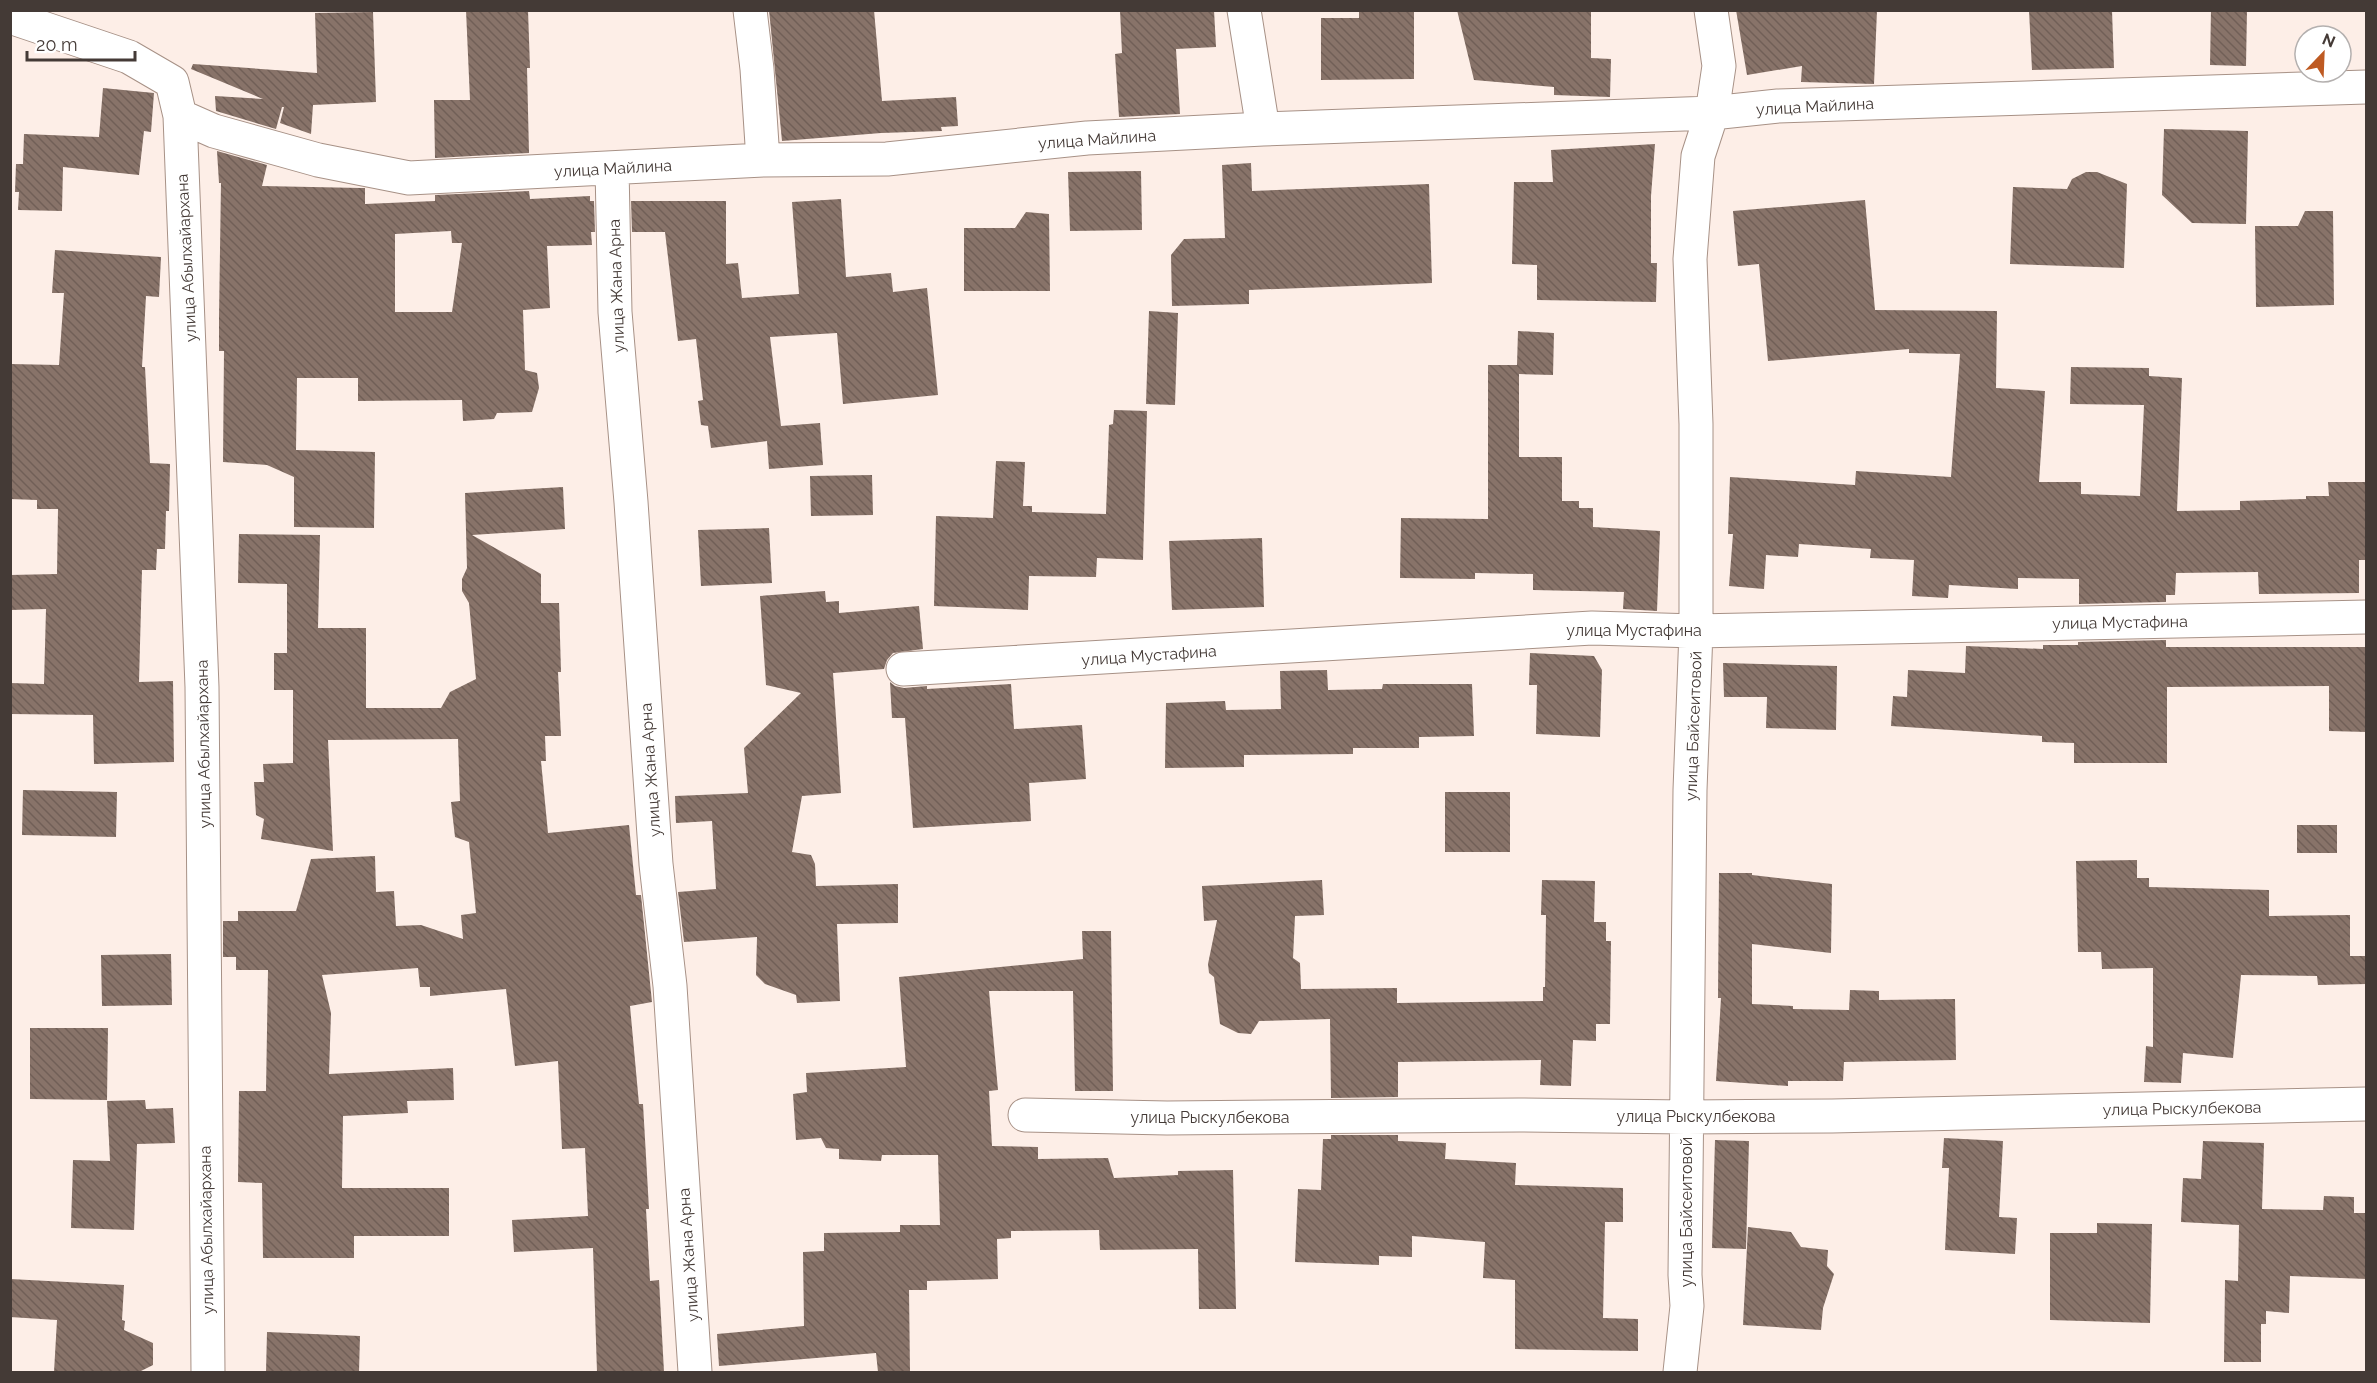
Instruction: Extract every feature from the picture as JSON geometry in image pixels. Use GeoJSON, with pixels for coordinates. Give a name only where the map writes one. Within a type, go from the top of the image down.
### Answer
{"type":"FeatureCollection","features":[{"type":"Feature","properties":{"kind":"street"},"geometry":{"type":"LineString","coordinates":[[750,10],[757,69],[763,160]]}},
{"type":"Feature","properties":{"kind":"street"},"geometry":{"type":"LineString","coordinates":[[1244,10],[1263,129]]}},
{"type":"Feature","properties":{"kind":"street","name":"улица Байсеитовой"},"geometry":{"type":"LineString","coordinates":[[1680,1372],[1686,1306],[1690,790],[1696,631],[1696,424],[1690,259],[1698,156],[1712,113],[1719,66],[1711,10]]}},
{"type":"Feature","properties":{"kind":"street"},"geometry":{"type":"LineString","coordinates":[[10,17],[129,57],[172,82],[180,116]]}},
{"type":"Feature","properties":{"kind":"street","name":"улица Майлина"},"geometry":{"type":"LineString","coordinates":[[180,116],[214,131],[318,160],[409,178],[763,160],[887,159],[1087,138],[1263,129],[1712,113],[1779,106],[2367,87]]}},
{"type":"Feature","properties":{"kind":"street","name":"улица Абылхайархана"},"geometry":{"type":"LineString","coordinates":[[180,116],[202,687],[208,1372]]}},
{"type":"Feature","properties":{"kind":"street","name":"улица Жана Арна"},"geometry":{"type":"LineString","coordinates":[[612,168],[615,312],[632,514],[656,864],[670,986],[695,1372]]}},
{"type":"Feature","properties":{"kind":"street","name":"улица Мустафина"},"geometry":{"type":"LineString","coordinates":[[903,669],[1592,628],[1696,631],[2367,617]]}},
{"type":"Feature","properties":{"kind":"street","name":"улица Рыскулбекова"},"geometry":{"type":"LineString","coordinates":[[1025,1115],[1167,1118],[1519,1115],[1832,1116],[2367,1104]]}},
{"type":"Feature","properties":{"kind":"building"},"geometry":{"type":"Polygon","coordinates":[[[466,10],[528,10],[529,153],[435,158],[434,100],[470,100],[466,10]]]}},
{"type":"Feature","properties":{"kind":"building"},"geometry":{"type":"Polygon","coordinates":[[[769,10],[874,10],[882,101],[956,97],[958,126],[941,127],[942,131],[881,133],[782,141],[769,10]]]}},
{"type":"Feature","properties":{"kind":"building"},"geometry":{"type":"Polygon","coordinates":[[[1120,10],[1214,10],[1216,47],[1176,49],[1180,114],[1119,117],[1115,54],[1122,53],[1120,10]]]}},
{"type":"Feature","properties":{"kind":"building"},"geometry":{"type":"Polygon","coordinates":[[[1359,10],[1414,10],[1414,79],[1321,80],[1321,18],[1359,18],[1359,10]]]}},
{"type":"Feature","properties":{"kind":"building"},"geometry":{"type":"Polygon","coordinates":[[[1457,10],[1591,10],[1591,58],[1611,59],[1610,97],[1554,95],[1554,87],[1474,80],[1457,10]]]}},
{"type":"Feature","properties":{"kind":"building"},"geometry":{"type":"Polygon","coordinates":[[[1736,10],[1877,10],[1874,84],[1801,82],[1802,66],[1747,75],[1736,10]]]}},
{"type":"Feature","properties":{"kind":"building"},"geometry":{"type":"Polygon","coordinates":[[[2029,10],[2112,10],[2114,68],[2032,70],[2029,10]]]}},
{"type":"Feature","properties":{"kind":"building"},"geometry":{"type":"Polygon","coordinates":[[[2211,10],[2247,10],[2246,66],[2210,65],[2211,10]]]}},
{"type":"Feature","properties":{"kind":"building"},"geometry":{"type":"Polygon","coordinates":[[[373,12],[376,102],[313,105],[311,134],[280,123],[284,107],[282,107],[276,129],[216,111],[215,96],[263,99],[191,69],[193,64],[317,73],[315,13],[373,12]]]}},
{"type":"Feature","properties":{"kind":"building"},"geometry":{"type":"Polygon","coordinates":[[[103,88],[154,93],[151,132],[144,131],[139,175],[63,167],[62,211],[18,210],[19,192],[15,192],[16,164],[23,164],[24,134],[99,137],[103,88]]]}},
{"type":"Feature","properties":{"kind":"building"},"geometry":{"type":"Polygon","coordinates":[[[2164,129],[2248,131],[2246,224],[2192,223],[2162,195],[2164,129]]]}},
{"type":"Feature","properties":{"kind":"building"},"geometry":{"type":"Polygon","coordinates":[[[1655,144],[1651,196],[1651,263],[1657,263],[1656,302],[1537,300],[1537,265],[1512,264],[1514,182],[1553,182],[1551,150],[1655,144]]]}},
{"type":"Feature","properties":{"kind":"building"},"geometry":{"type":"Polygon","coordinates":[[[217,151],[267,165],[262,186],[365,188],[365,204],[435,201],[435,195],[529,191],[530,199],[590,196],[590,201],[594,201],[595,232],[591,232],[592,245],[547,246],[550,308],[523,310],[525,370],[537,373],[539,388],[532,412],[497,413],[494,419],[463,421],[462,400],[358,401],[358,378],[297,378],[296,450],[375,452],[374,528],[294,527],[294,477],[267,465],[223,462],[224,351],[219,351],[221,183],[219,183],[217,151]],[[451,231],[395,234],[395,312],[452,312],[462,243],[452,243],[451,231]]]}},
{"type":"Feature","properties":{"kind":"building"},"geometry":{"type":"Polygon","coordinates":[[[1251,163],[1252,191],[1429,184],[1432,283],[1249,290],[1249,304],[1172,306],[1171,255],[1184,239],[1225,238],[1222,165],[1251,163]]]}},
{"type":"Feature","properties":{"kind":"building"},"geometry":{"type":"Polygon","coordinates":[[[1141,171],[1142,230],[1070,231],[1068,172],[1141,171]]]}},
{"type":"Feature","properties":{"kind":"building"},"geometry":{"type":"Polygon","coordinates":[[[2086,172],[2097,172],[2127,184],[2124,268],[2010,264],[2013,187],[2067,189],[2072,179],[2086,172]]]}},
{"type":"Feature","properties":{"kind":"building"},"geometry":{"type":"Polygon","coordinates":[[[841,199],[846,277],[891,273],[893,292],[927,288],[938,395],[843,404],[837,333],[770,337],[781,426],[820,423],[823,465],[769,469],[767,441],[711,448],[708,426],[701,425],[698,401],[703,400],[696,339],[678,341],[665,232],[632,232],[631,201],[726,201],[726,264],[738,263],[742,298],[799,294],[792,202],[841,199]]]}},
{"type":"Feature","properties":{"kind":"building"},"geometry":{"type":"Polygon","coordinates":[[[1865,200],[1875,310],[1997,311],[1996,388],[2045,391],[2039,482],[2081,482],[2081,494],[2140,496],[2144,405],[2070,404],[2071,367],[2149,368],[2149,376],[2182,378],[2177,511],[2240,510],[2240,501],[2329,496],[2328,482],[2367,482],[2367,560],[2359,560],[2359,593],[2259,594],[2258,572],[2176,573],[2175,595],[2166,595],[2166,602],[2079,604],[2079,579],[2018,578],[2018,589],[1949,585],[1948,598],[1912,596],[1914,560],[1870,558],[1871,549],[1799,544],[1798,557],[1766,555],[1764,589],[1729,586],[1733,534],[1728,534],[1730,477],[1855,485],[1856,471],[1951,477],[1960,354],[1909,353],[1909,349],[1768,361],[1759,264],[1738,266],[1733,211],[1865,200]]]}},
{"type":"Feature","properties":{"kind":"building"},"geometry":{"type":"Polygon","coordinates":[[[2305,211],[2333,211],[2334,305],[2256,307],[2255,226],[2298,226],[2305,211]]]}},
{"type":"Feature","properties":{"kind":"building"},"geometry":{"type":"Polygon","coordinates":[[[1026,212],[1049,214],[1050,291],[964,291],[964,228],[1015,228],[1026,212]]]}},
{"type":"Feature","properties":{"kind":"building"},"geometry":{"type":"Polygon","coordinates":[[[55,250],[161,257],[159,297],[146,296],[142,367],[145,367],[150,463],[170,464],[169,511],[166,511],[165,549],[157,549],[156,570],[142,570],[139,682],[173,681],[174,762],[94,764],[93,715],[10,714],[10,683],[44,684],[46,609],[10,610],[10,575],[57,574],[58,509],[37,509],[37,500],[10,499],[10,364],[59,365],[64,293],[52,293],[55,250]]]}},
{"type":"Feature","properties":{"kind":"building"},"geometry":{"type":"Polygon","coordinates":[[[1149,311],[1178,313],[1175,405],[1146,404],[1149,311]]]}},
{"type":"Feature","properties":{"kind":"building"},"geometry":{"type":"Polygon","coordinates":[[[1518,331],[1554,333],[1553,375],[1519,374],[1519,457],[1562,457],[1562,501],[1579,501],[1579,508],[1593,508],[1593,527],[1660,531],[1657,611],[1623,609],[1624,592],[1533,590],[1533,574],[1475,573],[1475,579],[1400,578],[1401,518],[1488,519],[1488,365],[1517,365],[1518,331]]]}},
{"type":"Feature","properties":{"kind":"building"},"geometry":{"type":"Polygon","coordinates":[[[1114,410],[1147,411],[1143,560],[1097,558],[1096,577],[1029,576],[1028,610],[934,606],[936,516],[993,518],[996,461],[1025,462],[1023,506],[1032,506],[1032,512],[1106,514],[1109,425],[1113,424],[1114,410]]]}},
{"type":"Feature","properties":{"kind":"building"},"geometry":{"type":"Polygon","coordinates":[[[872,475],[873,515],[811,516],[810,476],[872,475]]]}},
{"type":"Feature","properties":{"kind":"building"},"geometry":{"type":"Polygon","coordinates":[[[563,487],[565,529],[472,535],[541,574],[541,603],[559,603],[561,672],[558,672],[561,736],[545,736],[546,761],[541,761],[548,833],[629,825],[636,895],[641,895],[652,1002],[630,1006],[639,1104],[643,1104],[649,1209],[646,1209],[650,1281],[659,1280],[664,1372],[597,1372],[593,1248],[514,1252],[512,1220],[588,1216],[585,1148],[562,1149],[558,1061],[515,1066],[506,989],[430,996],[430,987],[420,987],[418,968],[322,975],[331,1013],[329,1074],[453,1068],[454,1100],[407,1101],[408,1113],[343,1116],[342,1188],[449,1188],[449,1236],[354,1236],[354,1258],[263,1258],[262,1183],[238,1182],[239,1091],[266,1091],[268,970],[236,970],[236,957],[223,957],[223,921],[238,921],[238,911],[296,911],[311,859],[375,856],[376,892],[394,891],[396,926],[421,925],[463,939],[461,915],[476,913],[469,842],[455,837],[451,802],[460,801],[458,739],[328,740],[333,851],[261,839],[264,819],[256,815],[254,782],[264,782],[263,764],[293,763],[293,690],[274,690],[274,653],[287,653],[287,584],[238,583],[239,534],[320,535],[318,628],[366,628],[366,708],[441,708],[450,692],[476,679],[469,603],[462,591],[462,579],[467,568],[465,493],[563,487]]]}},
{"type":"Feature","properties":{"kind":"building"},"geometry":{"type":"Polygon","coordinates":[[[769,528],[772,583],[701,586],[698,530],[769,528]]]}},
{"type":"Feature","properties":{"kind":"building"},"geometry":{"type":"Polygon","coordinates":[[[1262,538],[1264,607],[1172,610],[1169,541],[1262,538]]]}},
{"type":"Feature","properties":{"kind":"building"},"geometry":{"type":"Polygon","coordinates":[[[825,591],[826,602],[839,601],[839,613],[919,606],[923,649],[893,653],[884,669],[833,673],[841,793],[802,796],[792,852],[811,855],[815,864],[816,886],[898,884],[898,923],[837,924],[840,1001],[797,1003],[796,995],[765,984],[756,975],[757,937],[684,942],[678,892],[716,889],[712,821],[676,823],[675,796],[748,793],[744,748],[801,693],[766,685],[760,596],[825,591]]]}},
{"type":"Feature","properties":{"kind":"building"},"geometry":{"type":"Polygon","coordinates":[[[2166,640],[2166,647],[2367,647],[2367,732],[2329,731],[2329,686],[2167,687],[2167,763],[2074,763],[2074,743],[2042,742],[2042,736],[1891,726],[1893,696],[1907,697],[1908,670],[1965,673],[1966,646],[2043,649],[2043,645],[2078,645],[2078,642],[2166,640]]]}},
{"type":"Feature","properties":{"kind":"building"},"geometry":{"type":"Polygon","coordinates":[[[1530,653],[1594,656],[1602,670],[1600,737],[1536,734],[1537,685],[1529,685],[1530,653]]]}},
{"type":"Feature","properties":{"kind":"building"},"geometry":{"type":"Polygon","coordinates":[[[1723,663],[1837,666],[1836,730],[1766,728],[1767,697],[1724,697],[1723,663]]]}},
{"type":"Feature","properties":{"kind":"building"},"geometry":{"type":"Polygon","coordinates":[[[1327,670],[1328,690],[1382,689],[1383,684],[1472,684],[1474,736],[1419,737],[1419,748],[1353,748],[1353,754],[1244,755],[1244,767],[1165,768],[1166,703],[1225,701],[1226,710],[1281,709],[1280,671],[1327,670]]]}},
{"type":"Feature","properties":{"kind":"building"},"geometry":{"type":"Polygon","coordinates":[[[890,682],[904,688],[927,686],[927,689],[1011,684],[1014,729],[1082,725],[1086,779],[1029,783],[1031,821],[913,828],[905,718],[892,718],[890,682]]]}},
{"type":"Feature","properties":{"kind":"building"},"geometry":{"type":"Polygon","coordinates":[[[23,790],[117,792],[116,837],[22,835],[23,790]]]}},
{"type":"Feature","properties":{"kind":"building"},"geometry":{"type":"Polygon","coordinates":[[[1445,792],[1510,792],[1510,852],[1445,852],[1445,792]]]}},
{"type":"Feature","properties":{"kind":"building"},"geometry":{"type":"Polygon","coordinates":[[[2297,825],[2337,825],[2337,853],[2297,853],[2297,825]]]}},
{"type":"Feature","properties":{"kind":"building"},"geometry":{"type":"Polygon","coordinates":[[[2137,860],[2137,878],[2149,878],[2149,887],[2269,890],[2269,916],[2350,915],[2350,956],[2367,956],[2367,984],[2318,985],[2317,976],[2241,975],[2233,1058],[2183,1053],[2181,1083],[2144,1082],[2146,1046],[2153,1047],[2153,968],[2102,969],[2101,952],[2078,952],[2076,861],[2137,860]]]}},
{"type":"Feature","properties":{"kind":"building"},"geometry":{"type":"Polygon","coordinates":[[[1719,873],[1752,873],[1752,875],[1832,884],[1831,953],[1752,944],[1752,1004],[1793,1006],[1793,1009],[1849,1010],[1850,990],[1879,991],[1879,1000],[1955,999],[1956,1060],[1844,1062],[1843,1081],[1788,1081],[1788,1086],[1716,1081],[1721,998],[1718,998],[1719,873]]]}},
{"type":"Feature","properties":{"kind":"building"},"geometry":{"type":"Polygon","coordinates":[[[1322,880],[1324,915],[1295,916],[1293,958],[1300,963],[1301,989],[1397,988],[1397,1003],[1543,1001],[1546,915],[1541,915],[1542,880],[1595,881],[1594,922],[1606,922],[1606,941],[1611,941],[1610,1024],[1596,1024],[1596,1041],[1573,1040],[1571,1086],[1540,1085],[1541,1060],[1398,1062],[1398,1097],[1331,1098],[1330,1019],[1259,1021],[1251,1034],[1238,1033],[1220,1024],[1214,977],[1209,973],[1208,964],[1217,920],[1204,921],[1202,886],[1322,880]]]}},
{"type":"Feature","properties":{"kind":"building"},"geometry":{"type":"Polygon","coordinates":[[[1082,931],[1111,931],[1113,1091],[1075,1091],[1073,991],[989,991],[998,1090],[989,1091],[992,1146],[1038,1147],[1038,1159],[1108,1158],[1114,1178],[1178,1175],[1178,1171],[1233,1170],[1236,1309],[1199,1309],[1198,1249],[1100,1250],[1099,1230],[1011,1231],[1011,1238],[997,1239],[998,1279],[927,1281],[927,1290],[909,1290],[910,1372],[878,1372],[876,1353],[719,1366],[717,1334],[804,1326],[803,1252],[824,1251],[824,1233],[900,1232],[900,1225],[940,1225],[938,1155],[882,1155],[881,1161],[839,1159],[839,1149],[826,1148],[821,1138],[796,1140],[793,1094],[807,1092],[806,1073],[906,1067],[899,977],[1083,959],[1082,931]]]}},
{"type":"Feature","properties":{"kind":"building"},"geometry":{"type":"Polygon","coordinates":[[[171,954],[172,1005],[102,1006],[101,955],[171,954]]]}},
{"type":"Feature","properties":{"kind":"building"},"geometry":{"type":"Polygon","coordinates":[[[30,1028],[108,1028],[107,1100],[30,1099],[30,1028]]]}},
{"type":"Feature","properties":{"kind":"building"},"geometry":{"type":"Polygon","coordinates":[[[145,1100],[146,1109],[173,1108],[175,1143],[137,1144],[134,1230],[71,1228],[73,1160],[110,1161],[107,1101],[145,1100]]]}},
{"type":"Feature","properties":{"kind":"building"},"geometry":{"type":"Polygon","coordinates":[[[1331,1135],[1398,1135],[1398,1141],[1446,1143],[1445,1159],[1516,1163],[1515,1185],[1623,1188],[1623,1222],[1605,1222],[1603,1318],[1638,1319],[1638,1351],[1515,1349],[1515,1280],[1483,1278],[1485,1242],[1412,1236],[1412,1257],[1379,1256],[1379,1265],[1295,1262],[1298,1189],[1321,1190],[1323,1139],[1331,1139],[1331,1135]]]}},
{"type":"Feature","properties":{"kind":"building"},"geometry":{"type":"Polygon","coordinates":[[[1944,1138],[2003,1141],[1999,1217],[2017,1218],[2015,1254],[1945,1250],[1949,1168],[1942,1168],[1944,1138]]]}},
{"type":"Feature","properties":{"kind":"building"},"geometry":{"type":"Polygon","coordinates":[[[1715,1140],[1749,1141],[1746,1249],[1712,1248],[1715,1140]]]}},
{"type":"Feature","properties":{"kind":"building"},"geometry":{"type":"Polygon","coordinates":[[[2203,1141],[2264,1143],[2262,1209],[2323,1210],[2324,1196],[2354,1197],[2354,1213],[2367,1213],[2367,1279],[2290,1276],[2289,1313],[2266,1311],[2266,1324],[2261,1324],[2261,1362],[2224,1362],[2225,1280],[2238,1281],[2239,1225],[2181,1222],[2183,1178],[2201,1179],[2203,1141]]]}},
{"type":"Feature","properties":{"kind":"building"},"geometry":{"type":"Polygon","coordinates":[[[2097,1223],[2152,1224],[2150,1323],[2050,1320],[2050,1233],[2097,1233],[2097,1223]]]}},
{"type":"Feature","properties":{"kind":"building"},"geometry":{"type":"Polygon","coordinates":[[[1748,1227],[1791,1232],[1801,1247],[1828,1250],[1827,1266],[1834,1274],[1823,1308],[1821,1330],[1743,1325],[1748,1227]]]}},
{"type":"Feature","properties":{"kind":"building"},"geometry":{"type":"Polygon","coordinates":[[[10,1279],[124,1285],[122,1320],[125,1321],[124,1330],[153,1343],[153,1365],[139,1372],[54,1372],[57,1320],[10,1317],[10,1279]]]}},
{"type":"Feature","properties":{"kind":"building"},"geometry":{"type":"Polygon","coordinates":[[[267,1332],[360,1336],[359,1372],[266,1372],[267,1332]]]}}]}
